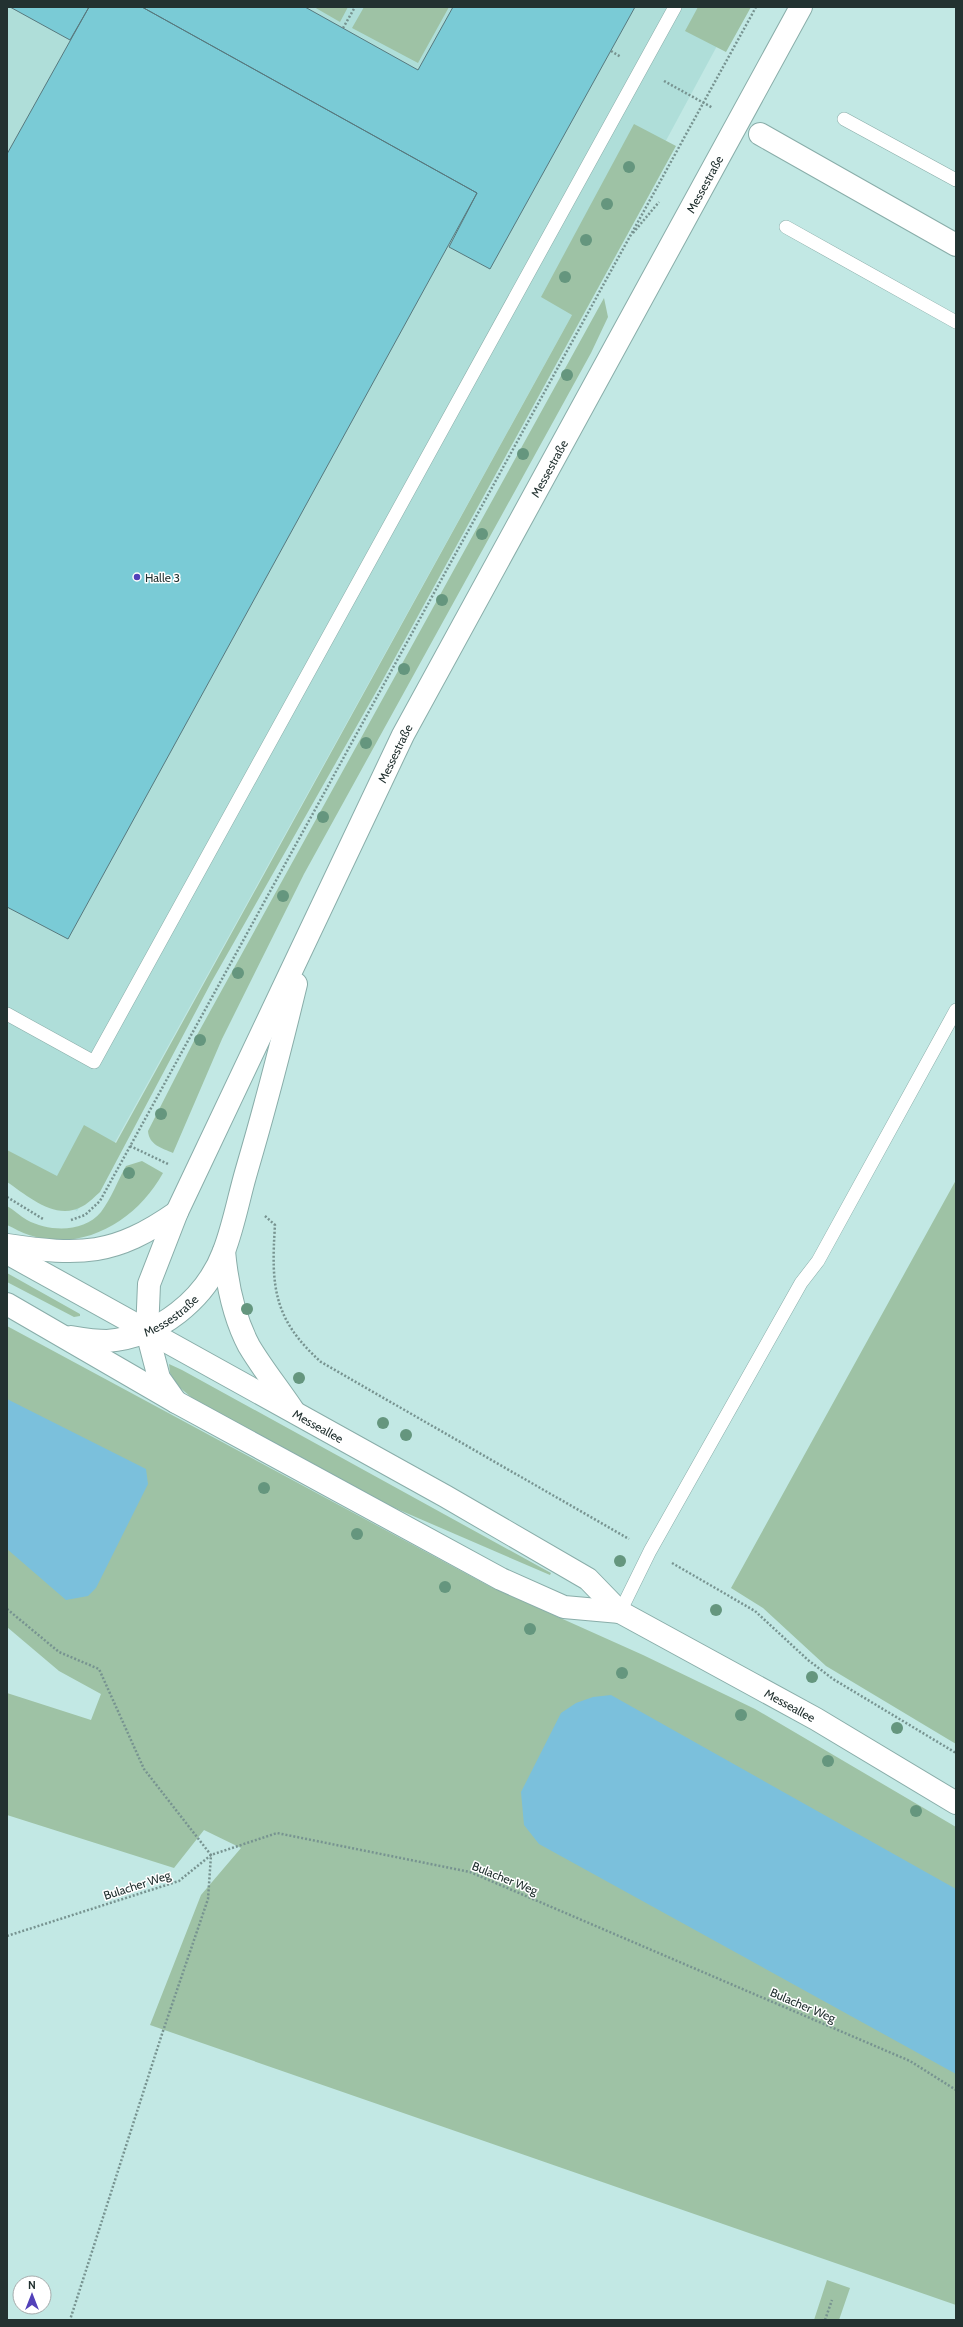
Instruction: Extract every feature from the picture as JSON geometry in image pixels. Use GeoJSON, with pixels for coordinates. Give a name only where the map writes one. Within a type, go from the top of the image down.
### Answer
{"type":"FeatureCollection","features":[{"type":"Feature","properties":{"kind":"street","name":"Messestraße"},"geometry":{"type":"LineString","coordinates":[[147,1332],[149,1284],[177,1212],[402,735],[801,7]]}},
{"type":"Feature","properties":{"kind":"street"},"geometry":{"type":"LineString","coordinates":[[760,134],[956,245]]}},
{"type":"Feature","properties":{"kind":"street","name":"Messestraße"},"geometry":{"type":"LineString","coordinates":[[147,1332],[179,1313],[211,1276],[224,1251],[237,1201],[264,1112],[308,937]]}},
{"type":"Feature","properties":{"kind":"street"},"geometry":{"type":"LineString","coordinates":[[7,1245],[52,1252],[87,1252],[117,1245],[150,1231],[177,1212]]}},
{"type":"Feature","properties":{"kind":"street"},"geometry":{"type":"LineString","coordinates":[[224,1251],[227,1282],[236,1314],[249,1346],[295,1413]]}},
{"type":"Feature","properties":{"kind":"street","name":"Messeallee"},"geometry":{"type":"LineString","coordinates":[[7,1253],[295,1413],[588,1579],[620,1612],[816,1719],[956,1803]]}},
{"type":"Feature","properties":{"kind":"street","name":"Messeallee"},"geometry":{"type":"LineString","coordinates":[[7,1304],[176,1402],[502,1579],[564,1607],[620,1612]]}},
{"type":"Feature","properties":{"kind":"street"},"geometry":{"type":"LineString","coordinates":[[64,1337],[106,1341],[127,1338],[147,1332],[159,1378],[176,1402]]}},
{"type":"Feature","properties":{"kind":"lane"},"geometry":{"type":"LineString","coordinates":[[7,1014],[94,1062],[675,7]]}},
{"type":"Feature","properties":{"kind":"lane"},"geometry":{"type":"LineString","coordinates":[[844,119],[956,180]]}},
{"type":"Feature","properties":{"kind":"lane"},"geometry":{"type":"LineString","coordinates":[[737,122],[760,134]]}},
{"type":"Feature","properties":{"kind":"lane"},"geometry":{"type":"LineString","coordinates":[[786,227],[956,322]]}},
{"type":"Feature","properties":{"kind":"lane"},"geometry":{"type":"LineString","coordinates":[[620,1612],[650,1551],[801,1283],[818,1261],[956,1010]]}},
{"type":"Feature","properties":{"kind":"path"},"geometry":{"type":"LineString","coordinates":[[344,28],[355,7]]}},
{"type":"Feature","properties":{"kind":"path"},"geometry":{"type":"LineString","coordinates":[[68,1222],[85,1215],[100,1201],[756,7]]}},
{"type":"Feature","properties":{"kind":"path"},"geometry":{"type":"LineString","coordinates":[[130,1146],[195,1175]]}},
{"type":"Feature","properties":{"kind":"path"},"geometry":{"type":"LineString","coordinates":[[7,1197],[32,1213],[49,1221]]}},
{"type":"Feature","properties":{"kind":"path"},"geometry":{"type":"LineString","coordinates":[[237,1201],[263,1214],[275,1225],[272,1266],[281,1309],[302,1345],[321,1362],[650,1551],[714,1586],[755,1611],[808,1660],[833,1678],[956,1753]]}},
{"type":"Feature","properties":{"kind":"path"},"geometry":{"type":"LineString","coordinates":[[7,1609],[59,1652],[99,1669],[144,1769],[211,1854],[208,1899],[159,2042],[70,2320]]}},
{"type":"Feature","properties":{"kind":"path","name":"Bulacher Weg"},"geometry":{"type":"LineString","coordinates":[[7,1936],[179,1881],[211,1854],[276,1833],[470,1872],[910,2062],[956,2090]]}},
{"type":"Feature","properties":{"kind":"path"},"geometry":{"type":"LineString","coordinates":[[825,2320],[832,2300]]}},
{"type":"Feature","properties":{"kind":"shaded area"},"geometry":{"type":"Polygon","coordinates":[[[7,7],[738,7],[572,315],[77,1211],[7,1170],[7,7]]]}},
{"type":"Feature","properties":{"kind":"shaded area"},"geometry":{"type":"Polygon","coordinates":[[[7,1399],[146,1469],[148,1484],[96,1588],[88,1596],[66,1600],[7,1549],[7,1399]]]}},
{"type":"Feature","properties":{"kind":"shaded area"},"geometry":{"type":"Polygon","coordinates":[[[611,1695],[956,1889],[956,2074],[539,1844],[524,1825],[521,1792],[561,1713],[576,1703],[593,1697],[611,1695]]]}},
{"type":"Feature","properties":{"kind":"green space"},"geometry":{"type":"Polygon","coordinates":[[[314,7],[348,7],[340,22],[314,7]]]}},
{"type":"Feature","properties":{"kind":"green space"},"geometry":{"type":"Polygon","coordinates":[[[364,7],[449,7],[418,63],[352,28],[364,7]]]}},
{"type":"Feature","properties":{"kind":"green space"},"geometry":{"type":"Polygon","coordinates":[[[698,7],[751,7],[726,52],[685,31],[698,7]]]}},
{"type":"Feature","properties":{"kind":"green space"},"geometry":{"type":"Polygon","coordinates":[[[634,124],[676,146],[380,685],[212,981],[100,1192],[85,1205],[73,1210],[63,1211],[53,1209],[33,1200],[7,1182],[7,1150],[57,1176],[84,1125],[116,1143],[572,315],[541,297],[634,124]]]}},
{"type":"Feature","properties":{"kind":"green space"},"geometry":{"type":"Polygon","coordinates":[[[604,298],[608,317],[591,353],[304,874],[222,1039],[173,1153],[161,1148],[153,1143],[148,1131],[197,1035],[604,298]]]}},
{"type":"Feature","properties":{"kind":"green space"},"geometry":{"type":"Polygon","coordinates":[[[142,1161],[163,1173],[152,1190],[139,1205],[124,1218],[107,1228],[89,1236],[69,1240],[49,1239],[26,1234],[7,1225],[7,1206],[27,1220],[45,1227],[66,1228],[85,1224],[94,1219],[105,1207],[126,1166],[142,1161]]]}},
{"type":"Feature","properties":{"kind":"green space"},"geometry":{"type":"Polygon","coordinates":[[[956,1180],[956,1744],[826,1666],[763,1608],[731,1588],[956,1180]]]}},
{"type":"Feature","properties":{"kind":"green space"},"geometry":{"type":"Polygon","coordinates":[[[7,1273],[80,1314],[80,1316],[74,1317],[7,1282],[7,1273]]]}},
{"type":"Feature","properties":{"kind":"green space"},"geometry":{"type":"Polygon","coordinates":[[[7,1326],[491,1587],[643,1655],[755,1709],[956,1827],[956,2305],[150,2025],[201,1895],[241,1848],[204,1830],[174,1868],[7,1815],[7,1693],[91,1720],[101,1694],[59,1671],[7,1627],[7,1326]]]}},
{"type":"Feature","properties":{"kind":"green space"},"geometry":{"type":"Polygon","coordinates":[[[169,1364],[551,1573],[550,1575],[346,1487],[205,1409],[178,1386],[170,1373],[169,1364]]]}},
{"type":"Feature","properties":{"kind":"green space"},"geometry":{"type":"Polygon","coordinates":[[[827,2280],[850,2288],[839,2320],[814,2320],[827,2280]]]}},
{"type":"Feature","properties":{"kind":"building"},"geometry":{"type":"Polygon","coordinates":[[[10,7],[89,7],[70,40],[10,7]]]}},
{"type":"Feature","properties":{"kind":"building","name":"Halle 3"},"geometry":{"type":"Polygon","coordinates":[[[89,7],[142,7],[477,193],[68,939],[7,907],[7,154],[89,7]]]}},
{"type":"Feature","properties":{"kind":"building"},"geometry":{"type":"Polygon","coordinates":[[[142,7],[305,7],[418,70],[453,7],[635,7],[490,269],[449,247],[477,193],[142,7]]]}},
{"type":"Feature","properties":{"kind":"place","name":"Halle 3"},"geometry":{"type":"Point","coordinates":[137,577]}}]}
